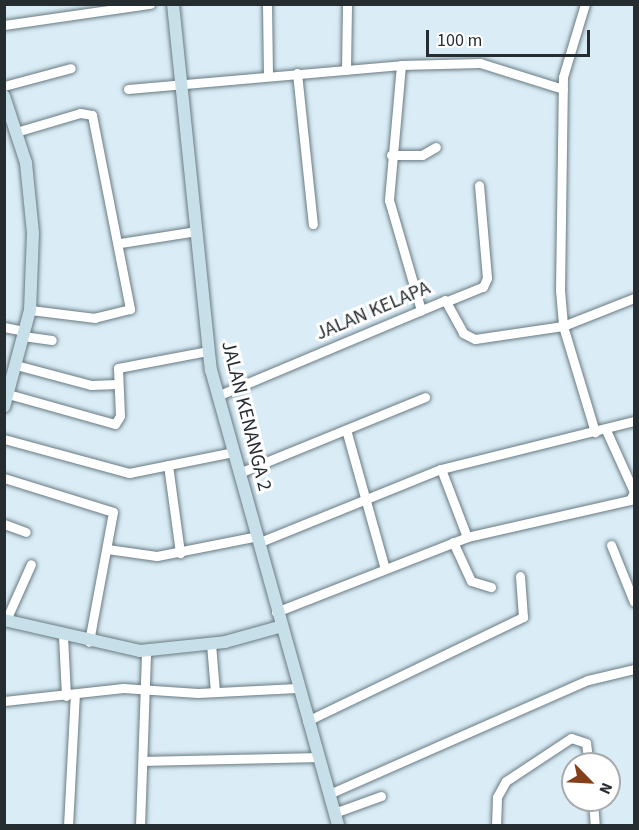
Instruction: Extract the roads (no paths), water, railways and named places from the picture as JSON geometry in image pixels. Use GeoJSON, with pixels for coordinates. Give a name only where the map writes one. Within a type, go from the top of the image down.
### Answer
{"type":"FeatureCollection","features":[{"type":"Feature","properties":{"kind":"main road","name":"JALAN KENANGA 2"},"geometry":{"type":"LineString","coordinates":[[173,4],[208,351],[217,396],[259,539],[279,627],[338,825]]}},
{"type":"Feature","properties":{"kind":"main road"},"geometry":{"type":"LineString","coordinates":[[4,96],[26,163],[33,233],[30,310],[4,407]]}},
{"type":"Feature","properties":{"kind":"main road"},"geometry":{"type":"LineString","coordinates":[[5,620],[89,642],[146,651],[211,644],[279,627]]}},
{"type":"Feature","properties":{"kind":"street"},"geometry":{"type":"LineString","coordinates":[[4,25],[150,4]]}},
{"type":"Feature","properties":{"kind":"street"},"geometry":{"type":"LineString","coordinates":[[267,4],[268,76]]}},
{"type":"Feature","properties":{"kind":"street"},"geometry":{"type":"LineString","coordinates":[[346,70],[347,4]]}},
{"type":"Feature","properties":{"kind":"street"},"geometry":{"type":"LineString","coordinates":[[585,4],[563,89],[563,326],[595,432]]}},
{"type":"Feature","properties":{"kind":"street"},"geometry":{"type":"LineString","coordinates":[[128,89],[401,65],[480,63],[563,89]]}},
{"type":"Feature","properties":{"kind":"street"},"geometry":{"type":"LineString","coordinates":[[401,65],[391,155],[390,209],[421,310]]}},
{"type":"Feature","properties":{"kind":"street"},"geometry":{"type":"LineString","coordinates":[[4,86],[71,68]]}},
{"type":"Feature","properties":{"kind":"street"},"geometry":{"type":"LineString","coordinates":[[297,73],[313,224]]}},
{"type":"Feature","properties":{"kind":"street"},"geometry":{"type":"LineString","coordinates":[[16,132],[80,113],[92,115],[120,243],[128,312],[95,318],[30,310]]}},
{"type":"Feature","properties":{"kind":"street"},"geometry":{"type":"LineString","coordinates":[[391,155],[422,155],[436,147]]}},
{"type":"Feature","properties":{"kind":"street"},"geometry":{"type":"LineString","coordinates":[[450,300],[483,287],[487,278],[479,185]]}},
{"type":"Feature","properties":{"kind":"street"},"geometry":{"type":"LineString","coordinates":[[120,243],[197,231]]}},
{"type":"Feature","properties":{"kind":"street"},"geometry":{"type":"LineString","coordinates":[[563,326],[634,298]]}},
{"type":"Feature","properties":{"kind":"street","name":"JALAN KELAPA"},"geometry":{"type":"LineString","coordinates":[[217,396],[421,310],[450,300],[469,338],[563,326]]}},
{"type":"Feature","properties":{"kind":"street"},"geometry":{"type":"LineString","coordinates":[[4,327],[52,340]]}},
{"type":"Feature","properties":{"kind":"street"},"geometry":{"type":"LineString","coordinates":[[8,394],[116,424],[121,366],[208,351]]}},
{"type":"Feature","properties":{"kind":"street"},"geometry":{"type":"LineString","coordinates":[[16,366],[91,385],[118,384]]}},
{"type":"Feature","properties":{"kind":"street"},"geometry":{"type":"LineString","coordinates":[[238,473],[347,433],[425,397]]}},
{"type":"Feature","properties":{"kind":"street"},"geometry":{"type":"LineString","coordinates":[[107,549],[145,557],[259,539],[366,501],[441,469],[606,430],[634,421]]}},
{"type":"Feature","properties":{"kind":"street"},"geometry":{"type":"LineString","coordinates":[[276,612],[467,537],[630,500],[634,492],[606,430]]}},
{"type":"Feature","properties":{"kind":"street"},"geometry":{"type":"LineString","coordinates":[[347,433],[385,569]]}},
{"type":"Feature","properties":{"kind":"street"},"geometry":{"type":"LineString","coordinates":[[4,439],[123,472],[233,452]]}},
{"type":"Feature","properties":{"kind":"street"},"geometry":{"type":"LineString","coordinates":[[168,465],[180,553]]}},
{"type":"Feature","properties":{"kind":"street"},"geometry":{"type":"LineString","coordinates":[[441,469],[467,537]]}},
{"type":"Feature","properties":{"kind":"street"},"geometry":{"type":"LineString","coordinates":[[4,478],[113,513],[89,642]]}},
{"type":"Feature","properties":{"kind":"street"},"geometry":{"type":"LineString","coordinates":[[4,524],[26,532]]}},
{"type":"Feature","properties":{"kind":"street"},"geometry":{"type":"LineString","coordinates":[[453,542],[471,581],[491,587]]}},
{"type":"Feature","properties":{"kind":"street"},"geometry":{"type":"LineString","coordinates":[[611,545],[634,603]]}},
{"type":"Feature","properties":{"kind":"street"},"geometry":{"type":"LineString","coordinates":[[5,620],[31,564]]}},
{"type":"Feature","properties":{"kind":"street"},"geometry":{"type":"LineString","coordinates":[[307,721],[517,621],[525,612],[520,576]]}},
{"type":"Feature","properties":{"kind":"street"},"geometry":{"type":"LineString","coordinates":[[63,636],[77,741],[68,825]]}},
{"type":"Feature","properties":{"kind":"street"},"geometry":{"type":"LineString","coordinates":[[211,644],[215,692]]}},
{"type":"Feature","properties":{"kind":"street"},"geometry":{"type":"LineString","coordinates":[[140,825],[147,688],[146,651]]}},
{"type":"Feature","properties":{"kind":"street"},"geometry":{"type":"LineString","coordinates":[[329,794],[588,680],[634,669]]}},
{"type":"Feature","properties":{"kind":"street"},"geometry":{"type":"LineString","coordinates":[[4,701],[147,688],[215,692],[297,688]]}},
{"type":"Feature","properties":{"kind":"street"},"geometry":{"type":"LineString","coordinates":[[496,825],[502,785],[543,756],[577,738],[586,743],[587,752]]}},
{"type":"Feature","properties":{"kind":"street"},"geometry":{"type":"LineString","coordinates":[[144,761],[317,757]]}},
{"type":"Feature","properties":{"kind":"street"},"geometry":{"type":"LineString","coordinates":[[334,813],[381,796]]}}]}
